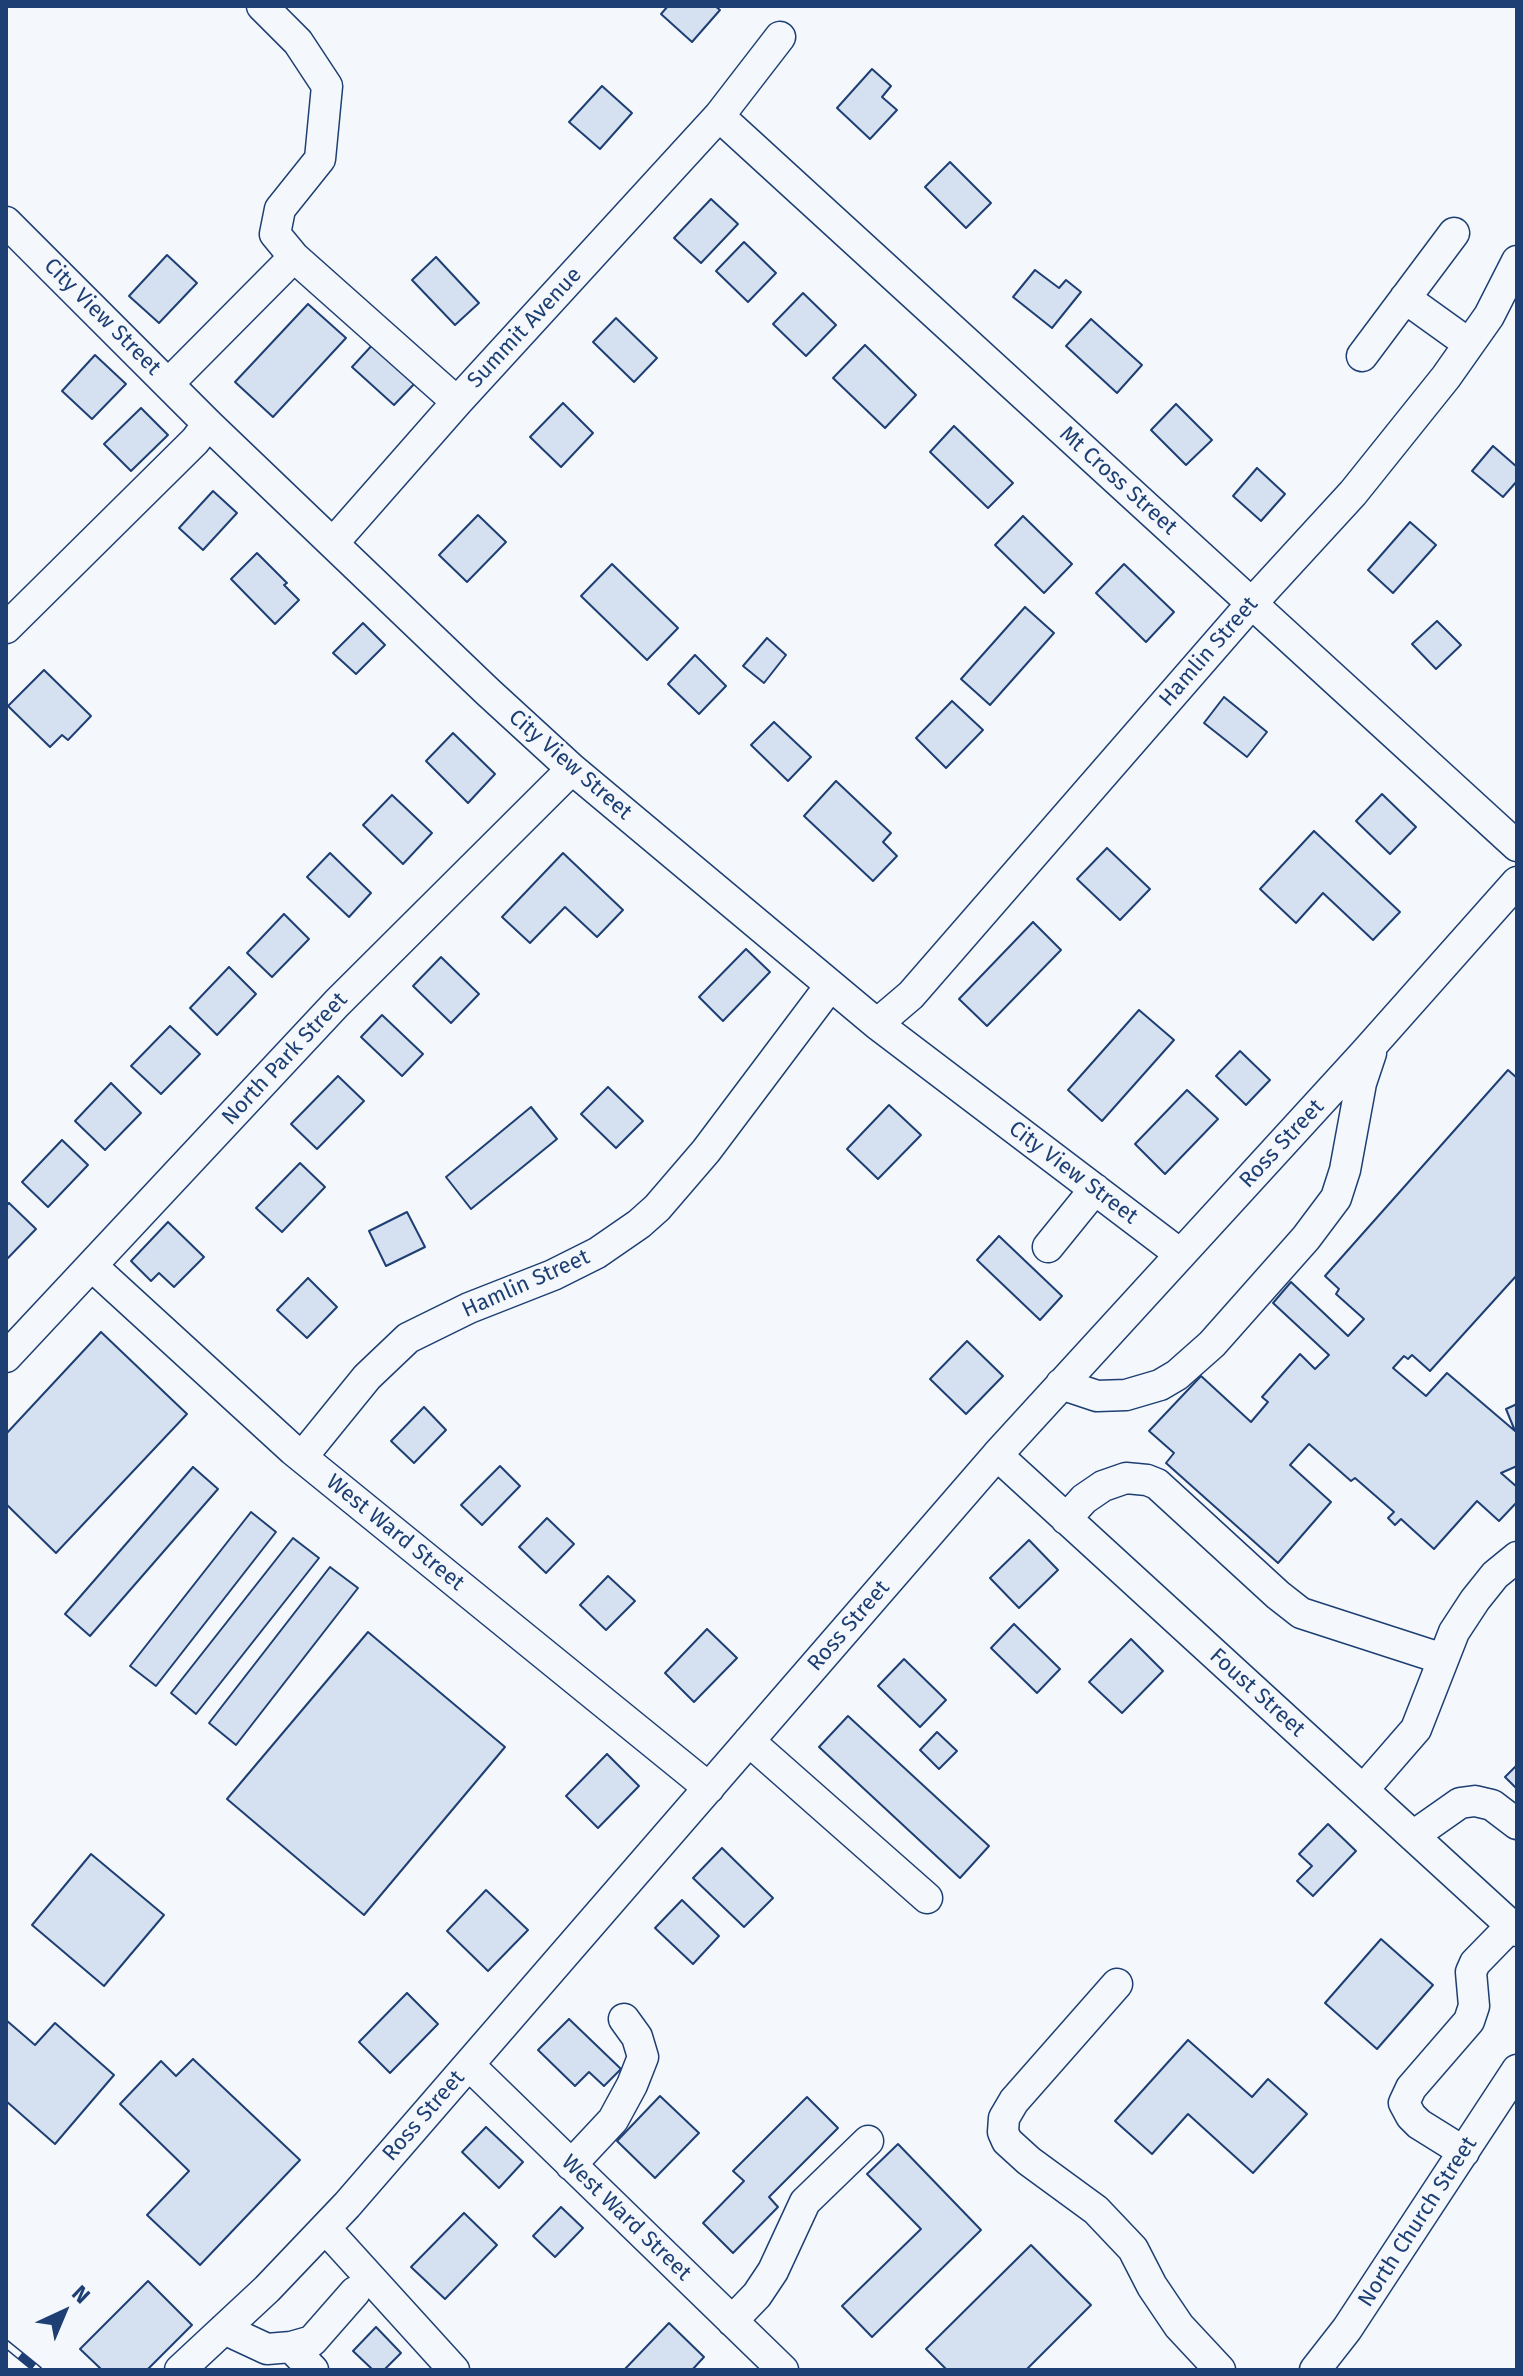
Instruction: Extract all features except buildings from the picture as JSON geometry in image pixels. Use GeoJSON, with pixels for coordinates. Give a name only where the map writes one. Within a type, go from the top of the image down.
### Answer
{"type":"FeatureCollection","features":[{"type":"Feature","properties":{"kind":"street"},"geometry":{"type":"LineString","coordinates":[[262,6],[298,42],[327,86],[320,159],[280,209],[275,234],[294,257],[457,402]]}},
{"type":"Feature","properties":{"kind":"street","name":"Summit Avenue"},"geometry":{"type":"LineString","coordinates":[[334,542],[457,402],[719,116],[780,37]]}},
{"type":"Feature","properties":{"kind":"street","name":"Mt Cross Street"},"geometry":{"type":"LineString","coordinates":[[719,116],[1517,846]]}},
{"type":"Feature","properties":{"kind":"street","name":"City View Street"},"geometry":{"type":"LineString","coordinates":[[6,222],[208,424],[572,769],[877,1024],[1180,1254]]}},
{"type":"Feature","properties":{"kind":"street"},"geometry":{"type":"LineString","coordinates":[[1362,356],[1454,233]]}},
{"type":"Feature","properties":{"kind":"street"},"geometry":{"type":"LineString","coordinates":[[168,384],[294,257]]}},
{"type":"Feature","properties":{"kind":"street","name":"Hamlin Street"},"geometry":{"type":"LineString","coordinates":[[877,1024],[911,995],[1252,603],[1353,493],[1446,377],[1489,316],[1517,261]]}},
{"type":"Feature","properties":{"kind":"street"},"geometry":{"type":"LineString","coordinates":[[1405,298],[1469,344]]}},
{"type":"Feature","properties":{"kind":"street"},"geometry":{"type":"LineString","coordinates":[[6,628],[195,441],[208,424]]}},
{"type":"Feature","properties":{"kind":"street","name":"North Park Street"},"geometry":{"type":"LineString","coordinates":[[6,1357],[337,1003],[572,769]]}},
{"type":"Feature","properties":{"kind":"street","name":"Ross Street"},"geometry":{"type":"LineString","coordinates":[[180,2370],[267,2289],[325,2228],[997,1455],[1517,882]]}},
{"type":"Feature","properties":{"kind":"street","name":"Hamlin Street"},"geometry":{"type":"LineString","coordinates":[[302,1457],[367,1377],[408,1338],[597,1253],[657,1208],[706,1151],[830,986]]}},
{"type":"Feature","properties":{"kind":"street"},"geometry":{"type":"LineString","coordinates":[[1061,1384],[1097,1396],[1126,1395],[1160,1385],[1177,1375],[1212,1344],[1306,1238],[1336,1198],[1345,1170],[1361,1083],[1374,1043]]}},
{"type":"Feature","properties":{"kind":"street"},"geometry":{"type":"LineString","coordinates":[[1048,1247],[1095,1189]]}},
{"type":"Feature","properties":{"kind":"street","name":"West Ward Street"},"geometry":{"type":"LineString","coordinates":[[92,1266],[302,1457],[709,1788]]}},
{"type":"Feature","properties":{"kind":"street","name":"Foust Street"},"geometry":{"type":"LineString","coordinates":[[997,1455],[1514,1928]]}},
{"type":"Feature","properties":{"kind":"street"},"geometry":{"type":"LineString","coordinates":[[1066,1519],[1084,1499],[1103,1486],[1126,1478],[1147,1480],[1157,1484],[1301,1613],[1443,1659]]}},
{"type":"Feature","properties":{"kind":"street"},"geometry":{"type":"LineString","coordinates":[[1363,1790],[1416,1729],[1454,1632],[1475,1600],[1495,1575],[1517,1557]]}},
{"type":"Feature","properties":{"kind":"street"},"geometry":{"type":"LineString","coordinates":[[749,1741],[927,1898]]}},
{"type":"Feature","properties":{"kind":"street"},"geometry":{"type":"LineString","coordinates":[[1413,1836],[1460,1803],[1475,1801],[1492,1805],[1517,1824]]}},
{"type":"Feature","properties":{"kind":"street"},"geometry":{"type":"LineString","coordinates":[[1464,2152],[1419,2124],[1404,2103],[1411,2088],[1469,2021],[1474,2006],[1471,1972],[1475,1963],[1514,1928]]}},
{"type":"Feature","properties":{"kind":"street"},"geometry":{"type":"LineString","coordinates":[[1117,1984],[1014,2101],[1004,2118],[1003,2132],[1007,2141],[1029,2161],[1096,2210],[1133,2249],[1152,2286],[1179,2326],[1220,2370]]}},
{"type":"Feature","properties":{"kind":"street"},"geometry":{"type":"LineString","coordinates":[[571,2165],[613,2120],[643,2057],[637,2037],[624,2019]]}},
{"type":"Feature","properties":{"kind":"street","name":"West Ward Street"},"geometry":{"type":"LineString","coordinates":[[469,2065],[783,2370]]}},
{"type":"Feature","properties":{"kind":"street","name":"North Church Street"},"geometry":{"type":"LineString","coordinates":[[1315,2370],[1347,2329],[1517,2070]]}},
{"type":"Feature","properties":{"kind":"street"},"geometry":{"type":"LineString","coordinates":[[732,2321],[757,2295],[773,2271],[805,2202],[868,2141]]}},
{"type":"Feature","properties":{"kind":"street"},"geometry":{"type":"LineString","coordinates":[[325,2228],[454,2370]]}},
{"type":"Feature","properties":{"kind":"street"},"geometry":{"type":"LineString","coordinates":[[224,2329],[267,2349],[291,2347],[312,2341],[355,2292]]}},
{"type":"Feature","properties":{"kind":"street"},"geometry":{"type":"LineString","coordinates":[[291,2347],[313,2370]]}},
{"type":"Feature","properties":{"kind":"railway"},"geometry":{"type":"LineString","coordinates":[[6,2344],[38,2370]]}}]}
